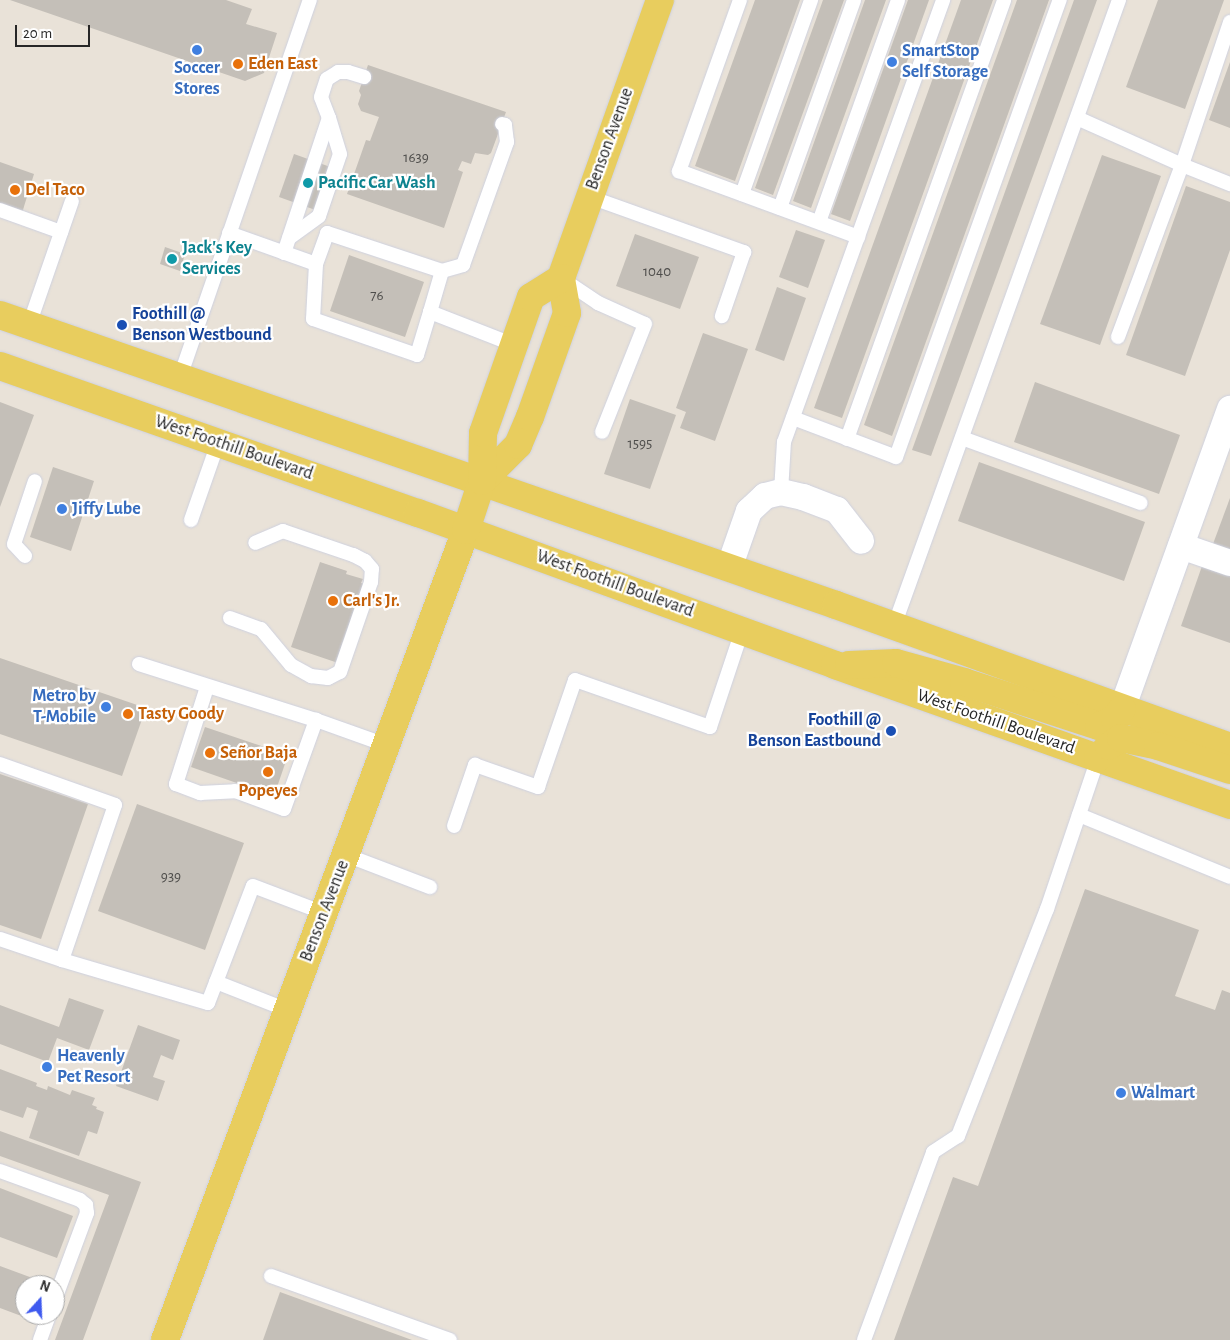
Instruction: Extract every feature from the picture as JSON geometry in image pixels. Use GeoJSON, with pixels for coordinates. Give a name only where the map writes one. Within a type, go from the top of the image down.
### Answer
{"type":"FeatureCollection","features":[{"type":"Feature","properties":{"kind":"main road","name":"Benson Avenue"},"geometry":{"type":"LineString","coordinates":[[482,481],[518,445],[530,416],[567,313],[561,278],[655,2]]}},
{"type":"Feature","properties":{"kind":"main road","name":"Benson Avenue"},"geometry":{"type":"LineString","coordinates":[[166,1340],[466,530],[482,481],[483,433],[531,297],[561,278]]}},
{"type":"Feature","properties":{"kind":"main road"},"geometry":{"type":"LineString","coordinates":[[0,314],[894,626],[1122,710],[1230,747]]}},
{"type":"Feature","properties":{"kind":"main road","name":"West Foothill Boulevard"},"geometry":{"type":"LineString","coordinates":[[0,366],[466,530],[835,665],[1230,805]]}},
{"type":"Feature","properties":{"kind":"main road"},"geometry":{"type":"LineString","coordinates":[[835,665],[896,662],[1099,726],[1114,719],[1122,710]]}},
{"type":"Feature","properties":{"kind":"main road"},"geometry":{"type":"LineString","coordinates":[[1098,758],[1109,746],[1121,738],[1158,746],[1230,770]]}},
{"type":"Feature","properties":{"kind":"street"},"geometry":{"type":"LineString","coordinates":[[1122,710],[1230,409]]}},
{"type":"Feature","properties":{"kind":"street"},"geometry":{"type":"LineString","coordinates":[[729,568],[749,510],[765,496],[782,492],[803,497],[837,510],[861,541]]}},
{"type":"Feature","properties":{"kind":"street"},"geometry":{"type":"LineString","coordinates":[[1181,546],[1230,563]]}},
{"type":"Feature","properties":{"kind":"lane"},"geometry":{"type":"LineString","coordinates":[[180,377],[310,0]]}},
{"type":"Feature","properties":{"kind":"lane"},"geometry":{"type":"LineString","coordinates":[[740,0],[679,171],[858,237]]}},
{"type":"Feature","properties":{"kind":"lane"},"geometry":{"type":"LineString","coordinates":[[742,194],[811,0]]}},
{"type":"Feature","properties":{"kind":"lane"},"geometry":{"type":"LineString","coordinates":[[780,208],[854,0]]}},
{"type":"Feature","properties":{"kind":"lane"},"geometry":{"type":"LineString","coordinates":[[819,222],[898,0]]}},
{"type":"Feature","properties":{"kind":"lane"},"geometry":{"type":"LineString","coordinates":[[782,492],[784,442],[943,0]]}},
{"type":"Feature","properties":{"kind":"lane"},"geometry":{"type":"LineString","coordinates":[[847,439],[1004,0]]}},
{"type":"Feature","properties":{"kind":"lane"},"geometry":{"type":"LineString","coordinates":[[793,418],[896,457],[1060,0]]}},
{"type":"Feature","properties":{"kind":"lane"},"geometry":{"type":"LineString","coordinates":[[894,626],[1120,0]]}},
{"type":"Feature","properties":{"kind":"lane"},"geometry":{"type":"LineString","coordinates":[[1118,337],[1182,165],[1230,22]]}},
{"type":"Feature","properties":{"kind":"lane"},"geometry":{"type":"LineString","coordinates":[[289,238],[319,216],[340,154],[321,97],[327,79],[338,72],[348,72],[364,77]]}},
{"type":"Feature","properties":{"kind":"lane"},"geometry":{"type":"LineString","coordinates":[[284,253],[329,118]]}},
{"type":"Feature","properties":{"kind":"lane"},"geometry":{"type":"LineString","coordinates":[[1077,118],[1182,165],[1230,184]]}},
{"type":"Feature","properties":{"kind":"lane"},"geometry":{"type":"LineString","coordinates":[[442,271],[417,355],[314,319],[316,264],[327,233],[442,271],[463,265],[507,142],[505,125],[502,124]]}},
{"type":"Feature","properties":{"kind":"lane"},"geometry":{"type":"LineString","coordinates":[[590,197],[744,252],[722,316]]}},
{"type":"Feature","properties":{"kind":"lane"},"geometry":{"type":"LineString","coordinates":[[29,325],[72,201]]}},
{"type":"Feature","properties":{"kind":"lane"},"geometry":{"type":"LineString","coordinates":[[0,210],[62,232]]}},
{"type":"Feature","properties":{"kind":"lane"},"geometry":{"type":"LineString","coordinates":[[229,233],[316,264]]}},
{"type":"Feature","properties":{"kind":"lane"},"geometry":{"type":"LineString","coordinates":[[561,278],[598,303],[645,324],[602,432]]}},
{"type":"Feature","properties":{"kind":"lane"},"geometry":{"type":"LineString","coordinates":[[430,312],[514,346]]}},
{"type":"Feature","properties":{"kind":"lane"},"geometry":{"type":"LineString","coordinates":[[962,438],[1141,503]]}},
{"type":"Feature","properties":{"kind":"lane"},"geometry":{"type":"LineString","coordinates":[[191,520],[218,443]]}},
{"type":"Feature","properties":{"kind":"lane"},"geometry":{"type":"LineString","coordinates":[[25,556],[14,544],[35,481]]}},
{"type":"Feature","properties":{"kind":"lane"},"geometry":{"type":"LineString","coordinates":[[230,618],[261,629],[291,665],[311,676],[328,678],[340,672],[371,582],[372,569],[365,561],[353,555],[283,531],[255,543]]}},
{"type":"Feature","properties":{"kind":"lane"},"geometry":{"type":"LineString","coordinates":[[454,826],[475,765],[538,787],[575,680],[710,727],[742,631]]}},
{"type":"Feature","properties":{"kind":"lane"},"geometry":{"type":"LineString","coordinates":[[139,664],[316,720],[386,746]]}},
{"type":"Feature","properties":{"kind":"lane"},"geometry":{"type":"LineString","coordinates":[[208,686],[176,784],[200,793],[235,792],[284,808],[316,720]]}},
{"type":"Feature","properties":{"kind":"lane"},"geometry":{"type":"LineString","coordinates":[[864,1340],[933,1152],[958,1136],[1047,910],[1098,758]]}},
{"type":"Feature","properties":{"kind":"lane"},"geometry":{"type":"LineString","coordinates":[[0,764],[115,805],[62,960]]}},
{"type":"Feature","properties":{"kind":"lane"},"geometry":{"type":"LineString","coordinates":[[1079,815],[1230,877]]}},
{"type":"Feature","properties":{"kind":"lane"},"geometry":{"type":"LineString","coordinates":[[346,855],[430,887]]}},
{"type":"Feature","properties":{"kind":"lane"},"geometry":{"type":"LineString","coordinates":[[0,939],[62,960],[208,1004],[253,886],[324,913]]}},
{"type":"Feature","properties":{"kind":"lane"},"geometry":{"type":"LineString","coordinates":[[216,982],[287,1010]]}},
{"type":"Feature","properties":{"kind":"lane"},"geometry":{"type":"LineString","coordinates":[[0,1171],[80,1200],[86,1205],[86,1212],[63,1275]]}},
{"type":"Feature","properties":{"kind":"lane"},"geometry":{"type":"LineString","coordinates":[[271,1276],[450,1340]]}},
{"type":"Feature","properties":{"kind":"lane"},"geometry":{"type":"LineString","coordinates":[[40,1340],[45,1325]]}},
{"type":"Feature","properties":{"kind":"building"},"geometry":{"type":"Polygon","coordinates":[[[10,0],[226,0],[252,9],[246,24],[277,33],[264,73],[245,81],[10,0]]]}},
{"type":"Feature","properties":{"kind":"building"},"geometry":{"type":"Polygon","coordinates":[[[755,0],[800,0],[735,181],[695,166],[755,0]]]}},
{"type":"Feature","properties":{"kind":"building"},"geometry":{"type":"Polygon","coordinates":[[[823,0],[844,0],[773,195],[755,188],[823,0]]]}},
{"type":"Feature","properties":{"kind":"building"},"geometry":{"type":"Polygon","coordinates":[[[865,0],[886,0],[811,208],[793,201],[865,0]]]}},
{"type":"Feature","properties":{"kind":"building"},"geometry":{"type":"Polygon","coordinates":[[[908,0],[929,0],[850,221],[831,214],[908,0]]]}},
{"type":"Feature","properties":{"kind":"building"},"geometry":{"type":"Polygon","coordinates":[[[961,0],[993,0],[842,418],[814,408],[961,0]]]}},
{"type":"Feature","properties":{"kind":"building"},"geometry":{"type":"Polygon","coordinates":[[[1017,0],[1049,0],[892,436],[864,425],[1017,0]]]}},
{"type":"Feature","properties":{"kind":"building"},"geometry":{"type":"Polygon","coordinates":[[[1074,0],[1097,0],[931,456],[912,450],[1074,0]]]}},
{"type":"Feature","properties":{"kind":"building"},"geometry":{"type":"Polygon","coordinates":[[[1158,0],[1224,0],[1185,109],[1126,87],[1158,0]]]}},
{"type":"Feature","properties":{"kind":"building"},"geometry":{"type":"Polygon","coordinates":[[[1230,62],[1230,128],[1209,120],[1230,62]]]}},
{"type":"Feature","properties":{"kind":"building"},"geometry":{"type":"Polygon","coordinates":[[[368,65],[506,112],[491,153],[488,155],[475,153],[471,164],[462,161],[458,170],[463,172],[444,228],[347,194],[366,140],[370,141],[379,117],[361,111],[358,104],[361,95],[359,91],[368,65]]]}},
{"type":"Feature","properties":{"kind":"building","name":"Pacific Car Wash"},"geometry":{"type":"Polygon","coordinates":[[[294,154],[336,169],[321,212],[279,197],[294,154]]]}},
{"type":"Feature","properties":{"kind":"building"},"geometry":{"type":"Polygon","coordinates":[[[1102,155],[1161,176],[1100,345],[1040,324],[1102,155]]]}},
{"type":"Feature","properties":{"kind":"building","name":"Del Taco"},"geometry":{"type":"Polygon","coordinates":[[[0,162],[34,174],[22,213],[0,206],[0,162]]]}},
{"type":"Feature","properties":{"kind":"building"},"geometry":{"type":"Polygon","coordinates":[[[1186,186],[1230,202],[1230,250],[1185,376],[1126,355],[1186,186]]]}},
{"type":"Feature","properties":{"kind":"building"},"geometry":{"type":"Polygon","coordinates":[[[796,230],[825,240],[808,288],[779,277],[796,230]]]}},
{"type":"Feature","properties":{"kind":"building"},"geometry":{"type":"Polygon","coordinates":[[[635,234],[699,257],[680,309],[616,286],[635,234]]]}},
{"type":"Feature","properties":{"kind":"building","name":"Jack's Key Services"},"geometry":{"type":"Polygon","coordinates":[[[165,247],[185,254],[180,271],[160,264],[165,247]]]}},
{"type":"Feature","properties":{"kind":"building"},"geometry":{"type":"Polygon","coordinates":[[[349,255],[424,282],[405,337],[330,311],[349,255]]]}},
{"type":"Feature","properties":{"kind":"building"},"geometry":{"type":"Polygon","coordinates":[[[777,287],[806,298],[784,361],[755,350],[777,287]]]}},
{"type":"Feature","properties":{"kind":"building"},"geometry":{"type":"Polygon","coordinates":[[[703,333],[748,349],[715,441],[680,428],[686,412],[676,408],[703,333]]]}},
{"type":"Feature","properties":{"kind":"building"},"geometry":{"type":"Polygon","coordinates":[[[1035,382],[1180,435],[1159,494],[1014,442],[1035,382]]]}},
{"type":"Feature","properties":{"kind":"building"},"geometry":{"type":"Polygon","coordinates":[[[630,399],[676,415],[650,489],[604,474],[630,399]]]}},
{"type":"Feature","properties":{"kind":"building"},"geometry":{"type":"Polygon","coordinates":[[[0,402],[34,415],[0,507],[0,402]]]}},
{"type":"Feature","properties":{"kind":"building"},"geometry":{"type":"Polygon","coordinates":[[[979,462],[1145,522],[1124,581],[958,521],[979,462]]]}},
{"type":"Feature","properties":{"kind":"building","name":"Jiffy Lube"},"geometry":{"type":"Polygon","coordinates":[[[53,467],[94,481],[71,551],[30,537],[53,467]]]}},
{"type":"Feature","properties":{"kind":"building"},"geometry":{"type":"Polygon","coordinates":[[[1230,498],[1230,550],[1213,544],[1230,498]]]}},
{"type":"Feature","properties":{"kind":"building","name":"Carl's Jr."},"geometry":{"type":"Polygon","coordinates":[[[320,562],[347,571],[346,574],[363,579],[361,583],[364,584],[341,664],[291,647],[320,562]]]}},
{"type":"Feature","properties":{"kind":"building"},"geometry":{"type":"Polygon","coordinates":[[[1202,566],[1230,576],[1230,643],[1181,626],[1202,566]]]}},
{"type":"Feature","properties":{"kind":"building"},"geometry":{"type":"Polygon","coordinates":[[[0,658],[146,708],[122,776],[0,734],[0,658]]]}},
{"type":"Feature","properties":{"kind":"building"},"geometry":{"type":"Polygon","coordinates":[[[205,727],[288,755],[274,796],[191,767],[205,727]]]}},
{"type":"Feature","properties":{"kind":"building"},"geometry":{"type":"Polygon","coordinates":[[[0,774],[88,804],[41,939],[0,925],[0,774]]]}},
{"type":"Feature","properties":{"kind":"building"},"geometry":{"type":"Polygon","coordinates":[[[137,804],[244,843],[205,950],[98,911],[137,804]]]}},
{"type":"Feature","properties":{"kind":"building","name":"Walmart"},"geometry":{"type":"Polygon","coordinates":[[[1085,889],[1199,930],[1175,996],[1215,1010],[1222,990],[1230,993],[1230,1340],[894,1340],[953,1177],[978,1186],[1085,889]]]}},
{"type":"Feature","properties":{"kind":"building"},"geometry":{"type":"Polygon","coordinates":[[[69,998],[104,1010],[89,1050],[57,1038],[48,1062],[0,1044],[0,1005],[59,1027],[69,998]]]}},
{"type":"Feature","properties":{"kind":"building"},"geometry":{"type":"Polygon","coordinates":[[[138,1025],[180,1040],[173,1060],[161,1055],[153,1077],[165,1081],[158,1101],[116,1086],[138,1025]]]}},
{"type":"Feature","properties":{"kind":"building"},"geometry":{"type":"Polygon","coordinates":[[[0,1069],[37,1083],[36,1086],[47,1090],[48,1086],[70,1095],[72,1090],[95,1098],[92,1105],[104,1112],[97,1134],[88,1131],[79,1156],[29,1138],[38,1111],[27,1107],[23,1118],[0,1110],[0,1069]]]}},
{"type":"Feature","properties":{"kind":"building"},"geometry":{"type":"Polygon","coordinates":[[[0,1131],[141,1182],[83,1340],[55,1340],[61,1325],[65,1325],[65,1313],[109,1195],[0,1156],[0,1131]]]}},
{"type":"Feature","properties":{"kind":"building"},"geometry":{"type":"Polygon","coordinates":[[[0,1188],[73,1216],[57,1258],[0,1237],[0,1188]]]}},
{"type":"Feature","properties":{"kind":"building"},"geometry":{"type":"Polygon","coordinates":[[[0,1266],[24,1275],[15,1275],[15,1314],[0,1308],[0,1266]]]}},
{"type":"Feature","properties":{"kind":"building"},"geometry":{"type":"Polygon","coordinates":[[[280,1292],[412,1340],[263,1340],[280,1292]]]}},
{"type":"Feature","properties":{"kind":"place","name":"Soccer Stores"},"geometry":{"type":"Point","coordinates":[197,50]}},
{"type":"Feature","properties":{"kind":"place","name":"SmartStop Self Storage"},"geometry":{"type":"Point","coordinates":[892,62]}},
{"type":"Feature","properties":{"kind":"place","name":"Eden East"},"geometry":{"type":"Point","coordinates":[238,64]}},
{"type":"Feature","properties":{"kind":"place","name":"Pacific Car Wash"},"geometry":{"type":"Point","coordinates":[308,183]}},
{"type":"Feature","properties":{"kind":"place","name":"Del Taco"},"geometry":{"type":"Point","coordinates":[15,190]}},
{"type":"Feature","properties":{"kind":"place","name":"Jack's Key Services"},"geometry":{"type":"Point","coordinates":[172,259]}},
{"type":"Feature","properties":{"kind":"place","name":"Foothill @ Benson Westbound"},"geometry":{"type":"Point","coordinates":[122,325]}},
{"type":"Feature","properties":{"kind":"place","name":"Jiffy Lube"},"geometry":{"type":"Point","coordinates":[62,509]}},
{"type":"Feature","properties":{"kind":"place","name":"Carl's Jr."},"geometry":{"type":"Point","coordinates":[333,601]}},
{"type":"Feature","properties":{"kind":"place","name":"Metro by T-Mobile"},"geometry":{"type":"Point","coordinates":[106,707]}},
{"type":"Feature","properties":{"kind":"place","name":"Tasty Goody"},"geometry":{"type":"Point","coordinates":[128,714]}},
{"type":"Feature","properties":{"kind":"place","name":"Foothill @ Benson Eastbound"},"geometry":{"type":"Point","coordinates":[891,731]}},
{"type":"Feature","properties":{"kind":"place","name":"Señor Baja"},"geometry":{"type":"Point","coordinates":[210,753]}},
{"type":"Feature","properties":{"kind":"place","name":"Popeyes"},"geometry":{"type":"Point","coordinates":[268,772]}},
{"type":"Feature","properties":{"kind":"place","name":"Heavenly Pet Resort"},"geometry":{"type":"Point","coordinates":[47,1067]}},
{"type":"Feature","properties":{"kind":"place","name":"Walmart"},"geometry":{"type":"Point","coordinates":[1121,1093]}}]}
